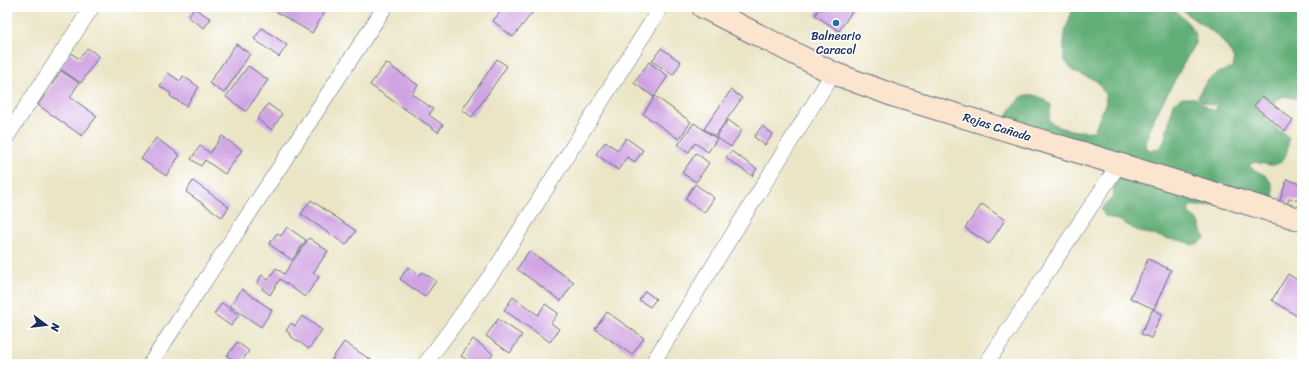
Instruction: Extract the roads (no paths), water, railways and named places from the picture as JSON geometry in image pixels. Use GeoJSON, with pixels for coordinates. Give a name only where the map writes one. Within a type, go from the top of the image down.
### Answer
{"type":"FeatureCollection","features":[{"type":"Feature","properties":{"kind":"main road","name":"Rojas Cañada"},"geometry":{"type":"LineString","coordinates":[[703,7],[833,73],[895,96],[1302,220]]}},
{"type":"Feature","properties":{"kind":"street"},"geometry":{"type":"LineString","coordinates":[[7,136],[92,7]]}},
{"type":"Feature","properties":{"kind":"street"},"geometry":{"type":"LineString","coordinates":[[150,364],[385,7]]}},
{"type":"Feature","properties":{"kind":"street"},"geometry":{"type":"LineString","coordinates":[[426,364],[496,268],[661,7]]}},
{"type":"Feature","properties":{"kind":"street"},"geometry":{"type":"LineString","coordinates":[[652,364],[833,73]]}},
{"type":"Feature","properties":{"kind":"street"},"geometry":{"type":"LineString","coordinates":[[986,364],[1119,164]]}},
{"type":"Feature","properties":{"kind":"place","name":"Balneario Caracol"},"geometry":{"type":"Point","coordinates":[836,23]}}]}
